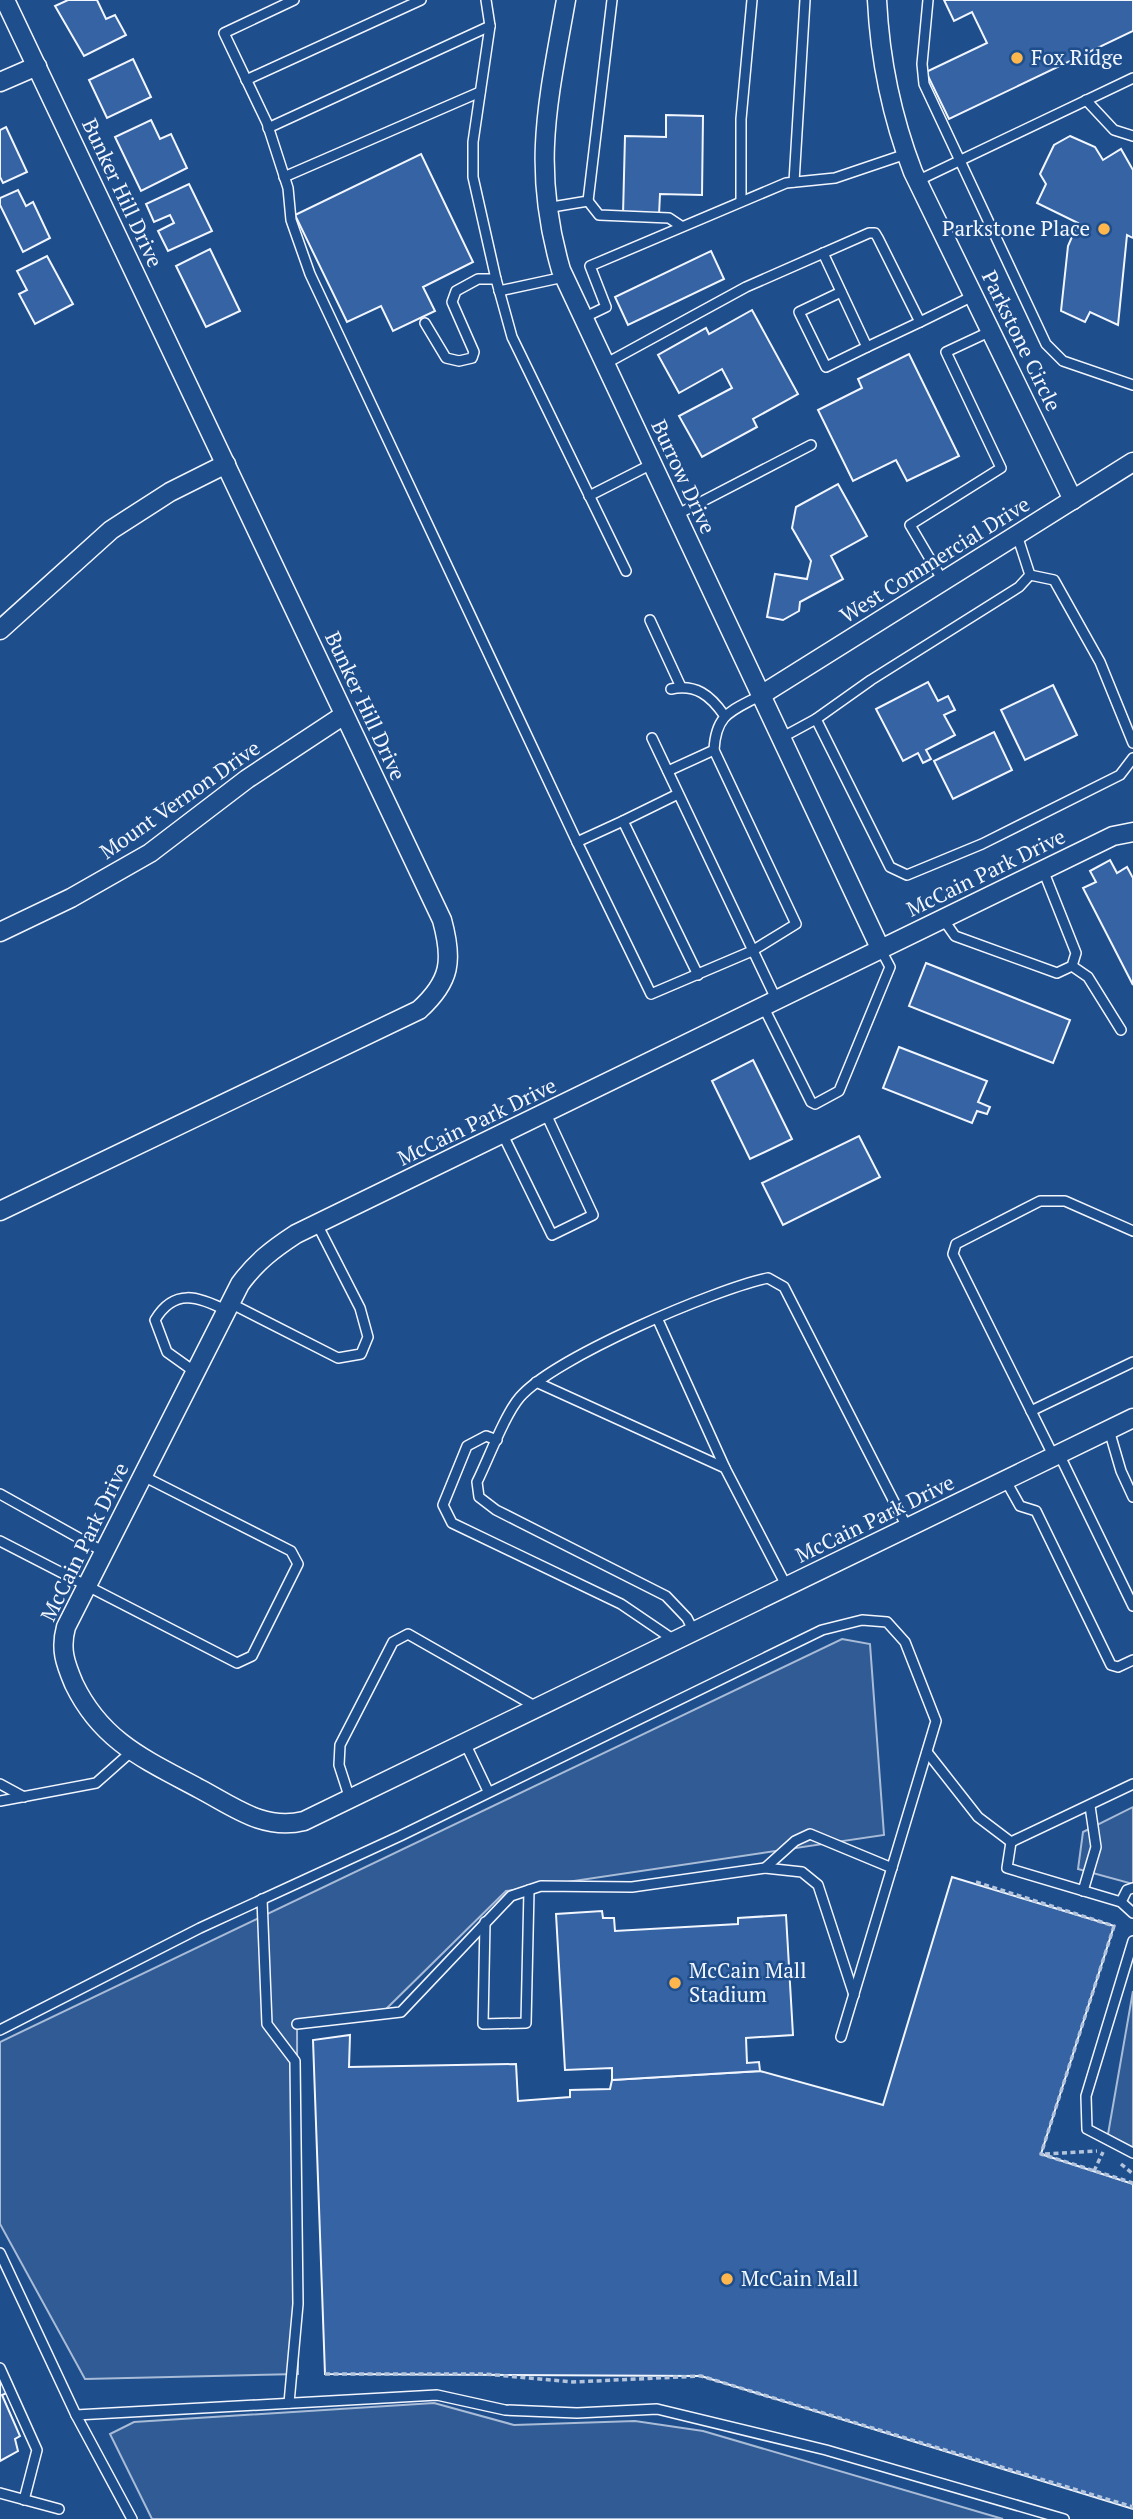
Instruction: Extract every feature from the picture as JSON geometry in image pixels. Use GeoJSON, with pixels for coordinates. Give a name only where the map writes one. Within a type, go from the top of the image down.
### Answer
{"type":"FeatureCollection","features":[{"type":"Feature","properties":{"kind":"street","name":"Bunker Hill Drive"},"geometry":{"type":"LineString","coordinates":[[0,1211],[419,1010],[433,998],[448,964],[449,948],[442,920],[5,0]]}},
{"type":"Feature","properties":{"kind":"street","name":"Burrow Drive"},"geometry":{"type":"LineString","coordinates":[[566,0],[546,117],[543,155],[546,208],[564,277],[881,950]]}},
{"type":"Feature","properties":{"kind":"street","name":"Parkstone Circle"},"geometry":{"type":"LineString","coordinates":[[877,0],[885,87],[906,154],[1073,500]]}},
{"type":"Feature","properties":{"kind":"street"},"geometry":{"type":"LineString","coordinates":[[0,82],[37,66]]}},
{"type":"Feature","properties":{"kind":"street","name":"West Commercial Drive"},"geometry":{"type":"LineString","coordinates":[[761,695],[1133,462]]}},
{"type":"Feature","properties":{"kind":"street"},"geometry":{"type":"LineString","coordinates":[[0,630],[111,530],[161,497],[226,464]]}},
{"type":"Feature","properties":{"kind":"street","name":"Mount Vernon Drive"},"geometry":{"type":"LineString","coordinates":[[0,932],[109,878],[150,853],[247,779],[344,715]]}},
{"type":"Feature","properties":{"kind":"street","name":"McCain Park Drive"},"geometry":{"type":"LineString","coordinates":[[1133,832],[1113,836],[296,1234],[254,1264],[195,1372],[88,1585],[62,1642],[65,1664],[92,1716],[131,1752],[271,1824],[304,1821],[1133,1418]]}},
{"type":"Feature","properties":{"kind":"lane"},"geometry":{"type":"LineString","coordinates":[[295,0],[224,33],[268,128],[284,177],[291,220],[310,274],[651,994],[752,951],[796,924],[714,750],[715,730],[724,715],[761,695]]}},
{"type":"Feature","properties":{"kind":"lane"},"geometry":{"type":"LineString","coordinates":[[246,80],[421,0]]}},
{"type":"Feature","properties":{"kind":"lane"},"geometry":{"type":"LineString","coordinates":[[486,0],[490,26],[473,142],[473,177],[496,279],[512,337],[626,571]]}},
{"type":"Feature","properties":{"kind":"lane"},"geometry":{"type":"LineString","coordinates":[[612,0],[588,201],[599,215],[669,219],[681,226]]}},
{"type":"Feature","properties":{"kind":"lane"},"geometry":{"type":"LineString","coordinates":[[741,201],[741,119],[752,0]]}},
{"type":"Feature","properties":{"kind":"lane"},"geometry":{"type":"LineString","coordinates":[[794,182],[805,0]]}},
{"type":"Feature","properties":{"kind":"lane"},"geometry":{"type":"LineString","coordinates":[[928,0],[922,64],[924,83],[1046,344],[1063,361],[1133,385]]}},
{"type":"Feature","properties":{"kind":"lane"},"geometry":{"type":"LineString","coordinates":[[268,128],[490,26]]}},
{"type":"Feature","properties":{"kind":"lane"},"geometry":{"type":"LineString","coordinates":[[917,181],[1133,78]]}},
{"type":"Feature","properties":{"kind":"lane"},"geometry":{"type":"LineString","coordinates":[[284,177],[480,92]]}},
{"type":"Feature","properties":{"kind":"lane"},"geometry":{"type":"LineString","coordinates":[[1086,100],[1114,130],[1133,136]]}},
{"type":"Feature","properties":{"kind":"lane"},"geometry":{"type":"LineString","coordinates":[[583,318],[606,307],[590,266],[741,201],[794,182],[835,178],[906,154]]}},
{"type":"Feature","properties":{"kind":"lane"},"geometry":{"type":"LineString","coordinates":[[546,208],[588,201]]}},
{"type":"Feature","properties":{"kind":"lane"},"geometry":{"type":"LineString","coordinates":[[605,364],[724,298],[869,233],[875,233],[878,238],[920,322]]}},
{"type":"Feature","properties":{"kind":"lane"},"geometry":{"type":"LineString","coordinates":[[823,253],[867,347]]}},
{"type":"Feature","properties":{"kind":"lane"},"geometry":{"type":"LineString","coordinates":[[499,291],[564,277]]}},
{"type":"Feature","properties":{"kind":"lane"},"geometry":{"type":"LineString","coordinates":[[425,323],[446,358],[459,361],[471,358],[474,352],[452,302],[456,291],[478,279],[496,279]]}},
{"type":"Feature","properties":{"kind":"lane"},"geometry":{"type":"LineString","coordinates":[[841,292],[799,312],[826,367],[973,296]]}},
{"type":"Feature","properties":{"kind":"lane"},"geometry":{"type":"LineString","coordinates":[[943,581],[910,525],[1002,468],[946,352],[990,331]]}},
{"type":"Feature","properties":{"kind":"lane"},"geometry":{"type":"LineString","coordinates":[[676,514],[811,445]]}},
{"type":"Feature","properties":{"kind":"lane"},"geometry":{"type":"LineString","coordinates":[[589,496],[652,464]]}},
{"type":"Feature","properties":{"kind":"lane"},"geometry":{"type":"LineString","coordinates":[[1017,536],[1030,575]]}},
{"type":"Feature","properties":{"kind":"lane"},"geometry":{"type":"LineString","coordinates":[[781,738],[816,719],[871,680],[1019,587],[1030,575]]}},
{"type":"Feature","properties":{"kind":"lane"},"geometry":{"type":"LineString","coordinates":[[1030,575],[1054,580],[1100,662],[1133,743]]}},
{"type":"Feature","properties":{"kind":"lane"},"geometry":{"type":"LineString","coordinates":[[650,620],[681,687]]}},
{"type":"Feature","properties":{"kind":"lane"},"geometry":{"type":"LineString","coordinates":[[671,690],[681,687],[701,691],[714,701],[724,715]]}},
{"type":"Feature","properties":{"kind":"lane"},"geometry":{"type":"LineString","coordinates":[[816,719],[890,867],[907,875],[982,844],[1121,775],[1133,758]]}},
{"type":"Feature","properties":{"kind":"lane"},"geometry":{"type":"LineString","coordinates":[[652,738],[752,951],[811,1102],[815,1104],[839,1091],[890,967],[881,950]]}},
{"type":"Feature","properties":{"kind":"lane"},"geometry":{"type":"LineString","coordinates":[[668,771],[714,750]]}},
{"type":"Feature","properties":{"kind":"lane"},"geometry":{"type":"LineString","coordinates":[[577,842],[678,794]]}},
{"type":"Feature","properties":{"kind":"lane"},"geometry":{"type":"LineString","coordinates":[[623,821],[698,975]]}},
{"type":"Feature","properties":{"kind":"lane"},"geometry":{"type":"LineString","coordinates":[[943,919],[955,936],[1057,973],[1072,966],[1076,953],[1043,870]]}},
{"type":"Feature","properties":{"kind":"lane"},"geometry":{"type":"LineString","coordinates":[[1072,966],[1088,977],[1121,1030]]}},
{"type":"Feature","properties":{"kind":"lane"},"geometry":{"type":"LineString","coordinates":[[503,1135],[552,1235],[593,1215],[546,1114]]}},
{"type":"Feature","properties":{"kind":"lane"},"geometry":{"type":"LineString","coordinates":[[1133,1231],[1065,1201],[1040,1201],[956,1244],[953,1254],[1133,1606]]}},
{"type":"Feature","properties":{"kind":"lane"},"geometry":{"type":"LineString","coordinates":[[195,1372],[167,1352],[155,1320],[163,1307],[184,1297],[204,1298],[229,1307],[338,1358],[361,1354],[368,1337],[360,1308],[317,1224]]}},
{"type":"Feature","properties":{"kind":"lane"},"geometry":{"type":"LineString","coordinates":[[694,1633],[687,1618],[666,1596],[496,1510],[479,1497],[477,1482],[518,1398],[536,1382],[591,1350],[740,1284],[768,1278],[784,1287],[908,1529]]}},
{"type":"Feature","properties":{"kind":"lane"},"geometry":{"type":"LineString","coordinates":[[658,1320],[725,1468],[787,1587]]}},
{"type":"Feature","properties":{"kind":"lane"},"geometry":{"type":"LineString","coordinates":[[1031,1411],[1133,1362]]}},
{"type":"Feature","properties":{"kind":"lane"},"geometry":{"type":"LineString","coordinates":[[536,1382],[725,1468]]}},
{"type":"Feature","properties":{"kind":"lane"},"geometry":{"type":"LineString","coordinates":[[1109,1430],[1121,1471],[1133,1497]]}},
{"type":"Feature","properties":{"kind":"lane"},"geometry":{"type":"LineString","coordinates":[[497,1440],[486,1436],[467,1446],[443,1505],[452,1523],[621,1604],[676,1641]]}},
{"type":"Feature","properties":{"kind":"lane"},"geometry":{"type":"LineString","coordinates":[[0,1541],[237,1663],[252,1656],[298,1564],[291,1551],[143,1476]]}},
{"type":"Feature","properties":{"kind":"lane"},"geometry":{"type":"LineString","coordinates":[[1006,1481],[1020,1506],[1036,1511],[1111,1665],[1118,1667],[1133,1660]]}},
{"type":"Feature","properties":{"kind":"lane"},"geometry":{"type":"LineString","coordinates":[[0,1494],[104,1552]]}},
{"type":"Feature","properties":{"kind":"lane"},"geometry":{"type":"LineString","coordinates":[[0,2030],[262,1899],[400,1836],[822,1630],[862,1620],[887,1622],[905,1642],[936,1721],[841,2037]]}},
{"type":"Feature","properties":{"kind":"lane"},"geometry":{"type":"LineString","coordinates":[[350,1799],[339,1765],[341,1745],[393,1643],[408,1634],[538,1708]]}},
{"type":"Feature","properties":{"kind":"lane"},"geometry":{"type":"LineString","coordinates":[[465,1743],[488,1791]]}},
{"type":"Feature","properties":{"kind":"lane"},"geometry":{"type":"LineString","coordinates":[[0,1801],[96,1783],[131,1752]]}},
{"type":"Feature","properties":{"kind":"lane"},"geometry":{"type":"LineString","coordinates":[[928,1752],[978,1817],[1011,1842]]}},
{"type":"Feature","properties":{"kind":"lane"},"geometry":{"type":"LineString","coordinates":[[0,1784],[24,1797]]}},
{"type":"Feature","properties":{"kind":"lane"},"geometry":{"type":"LineString","coordinates":[[1011,1842],[1133,1784]]}},
{"type":"Feature","properties":{"kind":"lane"},"geometry":{"type":"LineString","coordinates":[[1083,1891],[1096,1847],[1090,1805]]}},
{"type":"Feature","properties":{"kind":"lane"},"geometry":{"type":"LineString","coordinates":[[765,1868],[795,1840],[810,1834],[892,1868]]}},
{"type":"Feature","properties":{"kind":"lane"},"geometry":{"type":"LineString","coordinates":[[1011,1842],[1007,1868],[1121,1902],[1133,1913]]}},
{"type":"Feature","properties":{"kind":"lane"},"geometry":{"type":"LineString","coordinates":[[297,2024],[401,2012],[511,1895],[541,1886],[632,1887],[765,1868],[802,1872],[818,1885],[854,1995]]}},
{"type":"Feature","properties":{"kind":"lane"},"geometry":{"type":"LineString","coordinates":[[1121,1902],[1127,1890],[1133,1888]]}},
{"type":"Feature","properties":{"kind":"lane"},"geometry":{"type":"LineString","coordinates":[[485,1922],[483,2024],[526,2023],[529,1890]]}},
{"type":"Feature","properties":{"kind":"lane"},"geometry":{"type":"LineString","coordinates":[[262,1899],[267,2024],[295,2061],[298,2304],[289,2403]]}},
{"type":"Feature","properties":{"kind":"lane"},"geometry":{"type":"LineString","coordinates":[[1133,1941],[1086,2096],[1087,2129],[1133,2153]]}},
{"type":"Feature","properties":{"kind":"lane"},"geometry":{"type":"LineString","coordinates":[[0,2253],[76,2415],[132,2519]]}},
{"type":"Feature","properties":{"kind":"lane"},"geometry":{"type":"LineString","coordinates":[[0,2368],[37,2450],[24,2500]]}},
{"type":"Feature","properties":{"kind":"lane"},"geometry":{"type":"LineString","coordinates":[[76,2415],[437,2395],[505,2410],[577,2413],[657,2409],[826,2450],[1064,2519]]}},
{"type":"Feature","properties":{"kind":"lane"},"geometry":{"type":"LineString","coordinates":[[0,2493],[60,2509]]}},
{"type":"Feature","properties":{"kind":"path"},"geometry":{"type":"LineString","coordinates":[[976,1882],[1114,1926],[1041,2154]]}},
{"type":"Feature","properties":{"kind":"path"},"geometry":{"type":"LineString","coordinates":[[1041,2154],[1104,2151],[1133,2174]]}},
{"type":"Feature","properties":{"kind":"path"},"geometry":{"type":"LineString","coordinates":[[1094,2171],[1104,2151]]}},
{"type":"Feature","properties":{"kind":"path"},"geometry":{"type":"LineString","coordinates":[[1041,2154],[1133,2183]]}},
{"type":"Feature","properties":{"kind":"shaded area"},"geometry":{"type":"Polygon","coordinates":[[[842,1639],[870,1644],[884,1835],[506,1891],[380,2015],[297,2024],[298,2374],[85,2379],[0,2224],[0,2042],[842,1639]]]}},
{"type":"Feature","properties":{"kind":"shaded area"},"geometry":{"type":"Polygon","coordinates":[[[1133,1807],[1133,1884],[1078,1869],[1083,1832],[1133,1807]]]}},
{"type":"Feature","properties":{"kind":"shaded area"},"geometry":{"type":"Polygon","coordinates":[[[1133,1991],[1133,2153],[1107,2140],[1133,1991]]]}},
{"type":"Feature","properties":{"kind":"shaded area"},"geometry":{"type":"Polygon","coordinates":[[[434,2403],[514,2425],[635,2421],[703,2431],[1003,2519],[152,2519],[110,2434],[134,2422],[434,2403]]]}},
{"type":"Feature","properties":{"kind":"building"},"geometry":{"type":"Polygon","coordinates":[[[68,0],[97,0],[106,19],[115,15],[126,35],[84,56],[55,6],[68,0]]]}},
{"type":"Feature","properties":{"kind":"building","name":"Fox Ridge"},"geometry":{"type":"Polygon","coordinates":[[[944,0],[1133,0],[1133,31],[949,119],[926,72],[987,43],[972,12],[954,21],[944,0]]]}},
{"type":"Feature","properties":{"kind":"building"},"geometry":{"type":"Polygon","coordinates":[[[133,59],[151,97],[107,118],[89,80],[133,59]]]}},
{"type":"Feature","properties":{"kind":"building"},"geometry":{"type":"Polygon","coordinates":[[[666,115],[703,116],[702,195],[660,194],[659,215],[623,215],[625,136],[666,137],[666,115]]]}},
{"type":"Feature","properties":{"kind":"building"},"geometry":{"type":"Polygon","coordinates":[[[151,120],[160,139],[171,134],[187,168],[141,191],[115,137],[151,120]]]}},
{"type":"Feature","properties":{"kind":"building"},"geometry":{"type":"Polygon","coordinates":[[[6,127],[27,172],[3,183],[0,177],[0,130],[6,127]]]}},
{"type":"Feature","properties":{"kind":"building","name":"Parkstone Place"},"geometry":{"type":"Polygon","coordinates":[[[1070,136],[1095,147],[1103,160],[1121,149],[1133,170],[1133,238],[1127,235],[1118,325],[1090,312],[1085,322],[1061,311],[1068,246],[1078,223],[1037,203],[1046,184],[1040,174],[1054,145],[1070,136]]]}},
{"type":"Feature","properties":{"kind":"building"},"geometry":{"type":"Polygon","coordinates":[[[421,154],[473,262],[423,287],[435,311],[393,331],[381,306],[347,322],[295,215],[421,154]]]}},
{"type":"Feature","properties":{"kind":"building"},"geometry":{"type":"Polygon","coordinates":[[[189,184],[212,231],[168,251],[158,231],[174,223],[170,215],[154,222],[146,204],[189,184]]]}},
{"type":"Feature","properties":{"kind":"building"},"geometry":{"type":"Polygon","coordinates":[[[18,190],[26,206],[33,202],[50,238],[23,252],[0,205],[0,198],[18,190]]]}},
{"type":"Feature","properties":{"kind":"building"},"geometry":{"type":"Polygon","coordinates":[[[210,249],[240,311],[206,327],[176,266],[210,249]]]}},
{"type":"Feature","properties":{"kind":"building"},"geometry":{"type":"Polygon","coordinates":[[[711,251],[724,279],[628,325],[615,297],[711,251]]]}},
{"type":"Feature","properties":{"kind":"building"},"geometry":{"type":"Polygon","coordinates":[[[47,256],[73,304],[35,324],[19,294],[27,290],[17,271],[47,256]]]}},
{"type":"Feature","properties":{"kind":"building"},"geometry":{"type":"Polygon","coordinates":[[[752,310],[798,394],[753,419],[757,427],[702,457],[679,416],[732,388],[722,369],[679,393],[658,355],[706,328],[709,334],[752,310]]]}},
{"type":"Feature","properties":{"kind":"building"},"geometry":{"type":"Polygon","coordinates":[[[909,354],[959,456],[907,481],[896,460],[853,481],[818,410],[862,388],[858,379],[909,354]]]}},
{"type":"Feature","properties":{"kind":"building"},"geometry":{"type":"Polygon","coordinates":[[[838,484],[867,536],[831,556],[843,579],[800,602],[799,611],[783,620],[767,617],[775,574],[807,579],[811,561],[792,528],[796,507],[838,484]]]}},
{"type":"Feature","properties":{"kind":"building"},"geometry":{"type":"Polygon","coordinates":[[[928,682],[938,701],[948,696],[955,710],[944,715],[955,735],[926,750],[931,759],[923,763],[918,753],[903,761],[876,709],[928,682]]]}},
{"type":"Feature","properties":{"kind":"building"},"geometry":{"type":"Polygon","coordinates":[[[1053,685],[1077,735],[1025,760],[1001,710],[1053,685]]]}},
{"type":"Feature","properties":{"kind":"building"},"geometry":{"type":"Polygon","coordinates":[[[994,732],[1012,770],[953,799],[934,761],[994,732]]]}},
{"type":"Feature","properties":{"kind":"building"},"geometry":{"type":"Polygon","coordinates":[[[1110,860],[1117,873],[1127,867],[1133,878],[1133,985],[1083,888],[1096,882],[1090,871],[1110,860]]]}},
{"type":"Feature","properties":{"kind":"building"},"geometry":{"type":"Polygon","coordinates":[[[926,963],[1070,1020],[1053,1063],[909,1006],[926,963]]]}},
{"type":"Feature","properties":{"kind":"building"},"geometry":{"type":"Polygon","coordinates":[[[899,1047],[987,1081],[978,1102],[990,1107],[987,1114],[977,1111],[972,1123],[883,1088],[899,1047]]]}},
{"type":"Feature","properties":{"kind":"building"},"geometry":{"type":"Polygon","coordinates":[[[753,1060],[792,1139],[750,1159],[712,1081],[753,1060]]]}},
{"type":"Feature","properties":{"kind":"building"},"geometry":{"type":"Polygon","coordinates":[[[859,1136],[880,1177],[783,1225],[762,1183],[859,1136]]]}},
{"type":"Feature","properties":{"kind":"building","name":"McCain Mall"},"geometry":{"type":"Polygon","coordinates":[[[952,1877],[1114,1926],[1041,2154],[1133,2184],[1133,2509],[701,2376],[325,2374],[313,2040],[350,2035],[349,2067],[516,2064],[518,2101],[570,2097],[570,2090],[610,2089],[612,2080],[760,2071],[883,2105],[952,1877]]]}},
{"type":"Feature","properties":{"kind":"building","name":"McCain Mall Stadium"},"geometry":{"type":"Polygon","coordinates":[[[602,1911],[603,1918],[614,1918],[615,1931],[738,1924],[738,1918],[786,1915],[793,2035],[746,2038],[747,2063],[759,2062],[760,2071],[612,2080],[612,2068],[565,2070],[556,1914],[602,1911]]]}},
{"type":"Feature","properties":{"kind":"building"},"geometry":{"type":"Polygon","coordinates":[[[0,2380],[7,2393],[2,2395],[20,2436],[15,2439],[18,2451],[0,2461],[0,2380]]]}},
{"type":"Feature","properties":{"kind":"place","name":"Fox Ridge"},"geometry":{"type":"Point","coordinates":[1017,58]}},
{"type":"Feature","properties":{"kind":"place","name":"Parkstone Place"},"geometry":{"type":"Point","coordinates":[1104,229]}},
{"type":"Feature","properties":{"kind":"place","name":"McCain Mall Stadium"},"geometry":{"type":"Point","coordinates":[675,1983]}},
{"type":"Feature","properties":{"kind":"place","name":"McCain Mall"},"geometry":{"type":"Point","coordinates":[727,2279]}}]}
